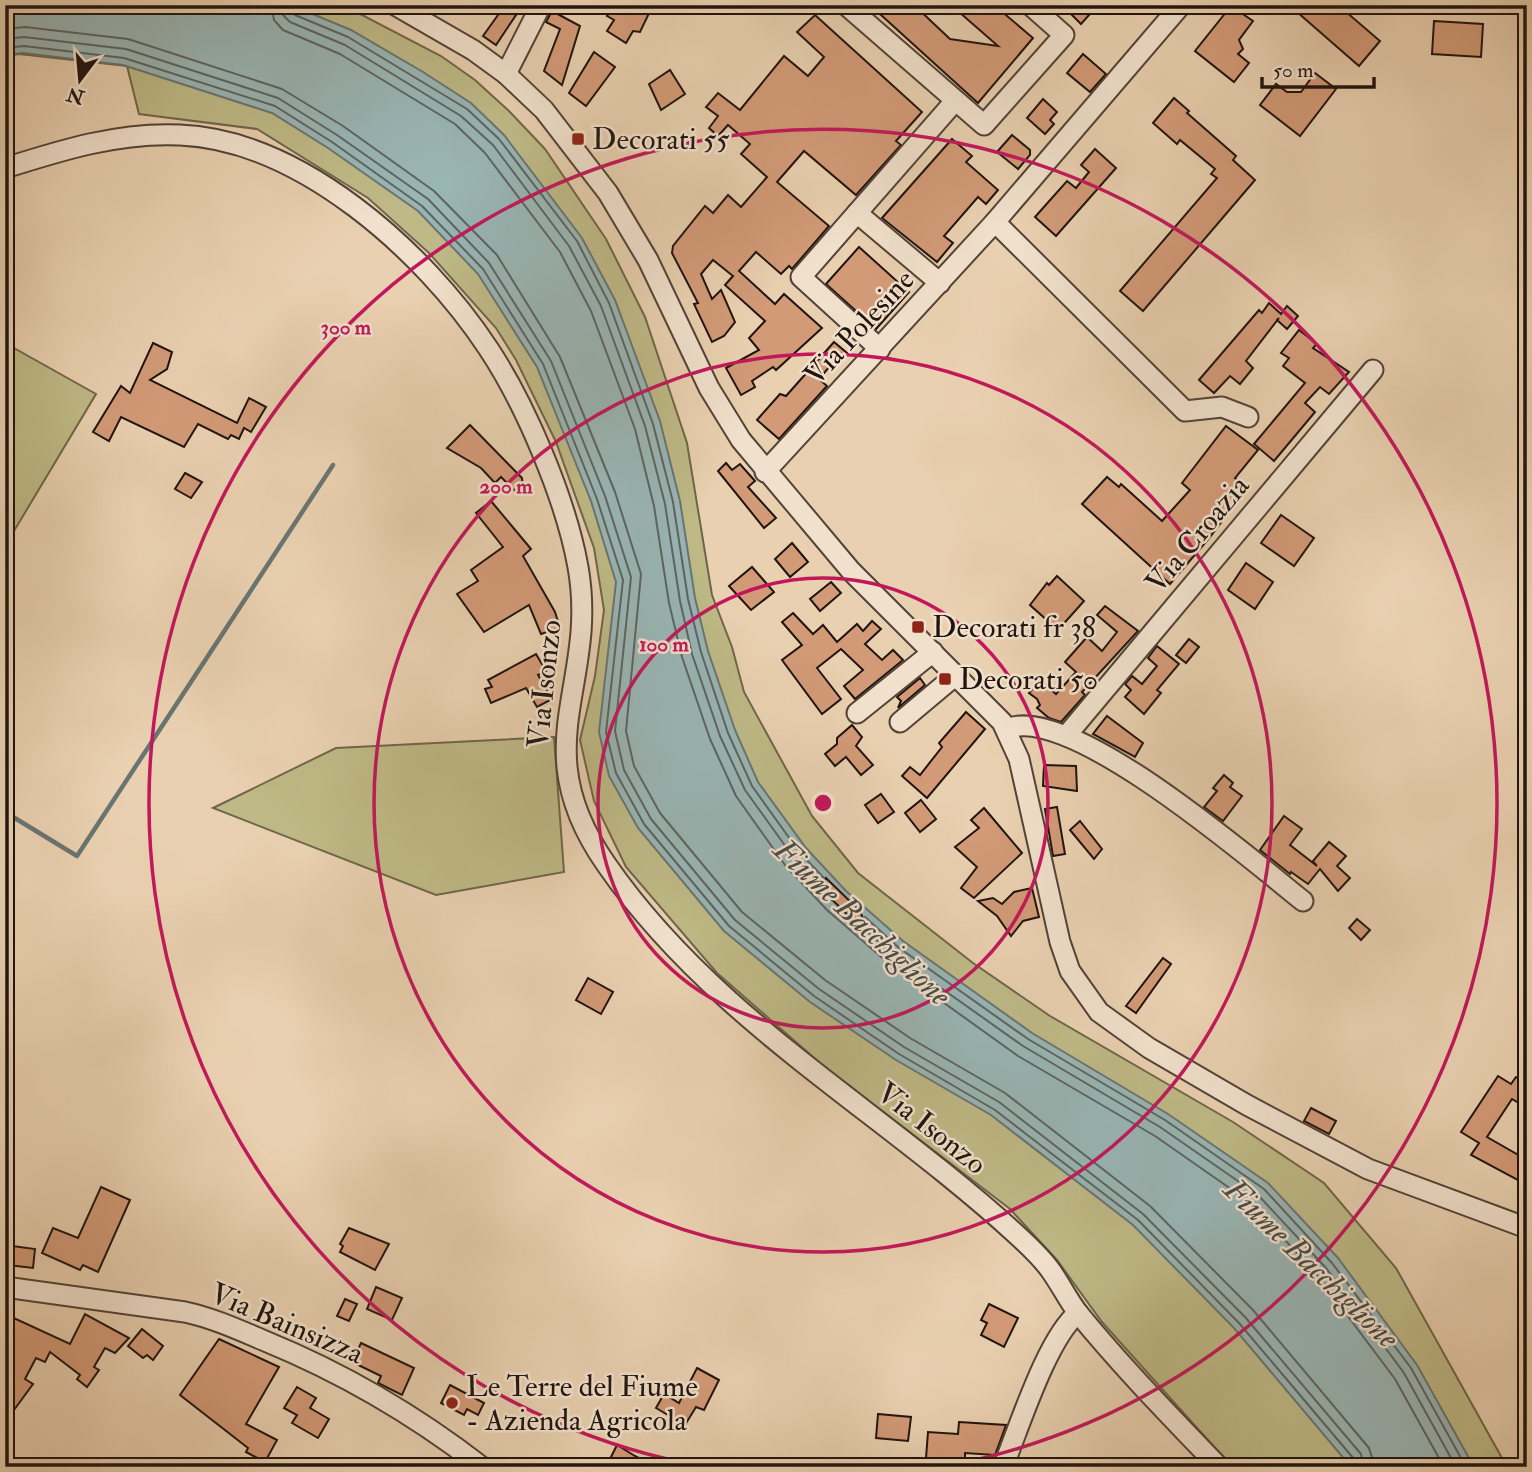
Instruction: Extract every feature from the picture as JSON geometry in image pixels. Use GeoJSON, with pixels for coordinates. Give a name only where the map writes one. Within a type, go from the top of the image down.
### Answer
{"type":"FeatureCollection","features":[{"type":"Feature","properties":{"kind":"street"},"geometry":{"type":"LineString","coordinates":[[395,5],[434,26],[506,74],[544,110],[608,193],[648,260],[720,407],[765,472],[851,571],[995,711],[1007,729],[1019,759],[1057,932],[1070,971],[1099,1012],[1190,1072],[1346,1158],[1526,1227]]}},
{"type":"Feature","properties":{"kind":"street"},"geometry":{"type":"LineString","coordinates":[[506,74],[541,5]]}},
{"type":"Feature","properties":{"kind":"street"},"geometry":{"type":"LineString","coordinates":[[846,5],[984,125],[1064,35],[1030,5]]}},
{"type":"Feature","properties":{"kind":"street","name":"Via Polesine"},"geometry":{"type":"LineString","coordinates":[[765,472],[995,222],[1181,5]]}},
{"type":"Feature","properties":{"kind":"street"},"geometry":{"type":"LineString","coordinates":[[880,349],[801,277],[955,101]]}},
{"type":"Feature","properties":{"kind":"street","name":"Via Isonzo"},"geometry":{"type":"LineString","coordinates":[[5,168],[59,151],[122,137],[182,135],[239,144],[296,169],[353,206],[442,289],[487,346],[516,397],[539,448],[572,542],[579,569],[581,626],[566,723],[565,770],[580,820],[593,845],[627,893],[712,984],[764,1031],[1018,1236],[1052,1271],[1078,1313],[1219,1467]]}},
{"type":"Feature","properties":{"kind":"street"},"geometry":{"type":"LineString","coordinates":[[858,212],[940,283]]}},
{"type":"Feature","properties":{"kind":"street"},"geometry":{"type":"LineString","coordinates":[[995,222],[1185,411],[1222,407],[1248,418]]}},
{"type":"Feature","properties":{"kind":"street","name":"Via Croazia"},"geometry":{"type":"LineString","coordinates":[[1066,736],[1373,370]]}},
{"type":"Feature","properties":{"kind":"street"},"geometry":{"type":"LineString","coordinates":[[857,713],[933,652]]}},
{"type":"Feature","properties":{"kind":"street"},"geometry":{"type":"LineString","coordinates":[[900,722],[956,675]]}},
{"type":"Feature","properties":{"kind":"street"},"geometry":{"type":"LineString","coordinates":[[1007,729],[1017,724],[1066,736],[1172,797],[1303,901]]}},
{"type":"Feature","properties":{"kind":"street","name":"Via Bainsizza"},"geometry":{"type":"LineString","coordinates":[[5,1287],[185,1312],[214,1320],[290,1351],[366,1389],[417,1420],[482,1467]]}},
{"type":"Feature","properties":{"kind":"street"},"geometry":{"type":"LineString","coordinates":[[1003,1467],[1047,1362],[1061,1334],[1078,1313]]}},
{"type":"Feature","properties":{"kind":"shaded area"},"geometry":{"type":"Polygon","coordinates":[[[5,5],[343,5],[441,56],[475,80],[509,111],[545,149],[606,239],[645,317],[687,443],[712,595],[732,647],[744,692],[812,816],[858,873],[973,963],[1050,1016],[1233,1122],[1324,1183],[1396,1268],[1507,1467],[1232,1467],[1102,1322],[1057,1260],[1010,1209],[821,1064],[717,973],[626,867],[594,801],[580,740],[595,676],[604,610],[594,548],[556,442],[516,360],[496,328],[429,253],[368,198],[257,129],[139,114],[127,66],[19,54],[5,56],[5,5]]]}},
{"type":"Feature","properties":{"kind":"shaded area"},"geometry":{"type":"Polygon","coordinates":[[[5,343],[96,394],[5,546],[5,343]]]}},
{"type":"Feature","properties":{"kind":"shaded area"},"geometry":{"type":"Polygon","coordinates":[[[554,737],[564,872],[436,895],[213,808],[336,748],[554,737]]]}},
{"type":"Feature","properties":{"kind":"water","name":"Fiume Bacchiglione"},"geometry":{"type":"Polygon","coordinates":[[[5,5],[291,5],[351,30],[423,72],[471,103],[504,135],[582,238],[615,300],[660,421],[680,501],[695,598],[708,651],[735,730],[758,782],[806,848],[846,891],[903,941],[1032,1033],[1168,1114],[1268,1183],[1338,1258],[1417,1365],[1474,1467],[1351,1467],[1234,1328],[1133,1225],[991,1115],[896,1060],[810,1002],[724,931],[638,828],[609,776],[599,732],[616,582],[591,501],[537,367],[478,274],[418,211],[328,148],[272,113],[123,65],[23,53],[5,55],[5,5]]]}},
{"type":"Feature","properties":{"kind":"building"},"geometry":{"type":"Polygon","coordinates":[[[614,5],[653,5],[640,32],[633,31],[626,43],[607,31],[614,20],[607,16],[614,5]]]}},
{"type":"Feature","properties":{"kind":"building"},"geometry":{"type":"Polygon","coordinates":[[[870,5],[914,5],[950,39],[998,46],[951,5],[994,5],[1033,38],[978,103],[870,5]]]}},
{"type":"Feature","properties":{"kind":"building"},"geometry":{"type":"Polygon","coordinates":[[[1062,5],[1098,5],[1081,24],[1062,5]]]}},
{"type":"Feature","properties":{"kind":"building"},"geometry":{"type":"Polygon","coordinates":[[[1289,5],[1338,5],[1380,41],[1359,66],[1289,5]]]}},
{"type":"Feature","properties":{"kind":"building"},"geometry":{"type":"Polygon","coordinates":[[[1231,6],[1253,21],[1239,40],[1243,49],[1238,54],[1249,63],[1234,82],[1195,51],[1231,6]]]}},
{"type":"Feature","properties":{"kind":"building"},"geometry":{"type":"Polygon","coordinates":[[[503,8],[516,15],[496,45],[483,36],[503,8]]]}},
{"type":"Feature","properties":{"kind":"building"},"geometry":{"type":"Polygon","coordinates":[[[552,11],[580,26],[562,85],[544,71],[560,29],[546,22],[552,11]]]}},
{"type":"Feature","properties":{"kind":"building"},"geometry":{"type":"Polygon","coordinates":[[[815,15],[922,112],[896,141],[901,145],[856,195],[804,151],[777,182],[829,226],[792,269],[789,266],[781,274],[756,252],[739,271],[775,304],[784,294],[822,328],[776,370],[773,367],[752,381],[755,387],[741,395],[726,368],[759,350],[749,338],[765,321],[725,285],[733,276],[713,260],[701,274],[712,299],[721,290],[735,322],[724,336],[712,342],[694,304],[698,303],[672,253],[673,246],[705,206],[713,213],[728,195],[741,207],[767,177],[741,154],[750,144],[728,125],[718,136],[709,128],[718,116],[706,107],[718,93],[740,110],[784,56],[808,76],[824,57],[797,32],[815,15]]]}},
{"type":"Feature","properties":{"kind":"building"},"geometry":{"type":"Polygon","coordinates":[[[1434,21],[1483,24],[1481,57],[1432,54],[1434,21]]]}},
{"type":"Feature","properties":{"kind":"building"},"geometry":{"type":"Polygon","coordinates":[[[594,52],[615,67],[586,106],[569,93],[594,52]]]}},
{"type":"Feature","properties":{"kind":"building"},"geometry":{"type":"Polygon","coordinates":[[[1083,54],[1106,74],[1090,92],[1067,73],[1083,54]]]}},
{"type":"Feature","properties":{"kind":"building"},"geometry":{"type":"Polygon","coordinates":[[[670,70],[685,94],[661,110],[649,84],[670,70]]]}},
{"type":"Feature","properties":{"kind":"building"},"geometry":{"type":"Polygon","coordinates":[[[1315,73],[1336,89],[1300,136],[1260,105],[1276,84],[1287,92],[1301,92],[1315,73]]]}},
{"type":"Feature","properties":{"kind":"building"},"geometry":{"type":"Polygon","coordinates":[[[1174,98],[1236,156],[1233,160],[1255,180],[1143,311],[1120,291],[1217,178],[1211,174],[1215,169],[1180,140],[1177,144],[1153,123],[1174,98]]]}},
{"type":"Feature","properties":{"kind":"building"},"geometry":{"type":"Polygon","coordinates":[[[1043,99],[1057,112],[1050,120],[1054,124],[1045,134],[1027,118],[1043,99]]]}},
{"type":"Feature","properties":{"kind":"building"},"geometry":{"type":"Polygon","coordinates":[[[1012,135],[1030,150],[1030,155],[1018,169],[997,152],[1012,135]]]}},
{"type":"Feature","properties":{"kind":"building"},"geometry":{"type":"Polygon","coordinates":[[[952,139],[972,156],[966,162],[998,190],[986,204],[978,197],[944,236],[953,243],[937,262],[882,218],[952,139]]]}},
{"type":"Feature","properties":{"kind":"building"},"geometry":{"type":"Polygon","coordinates":[[[1095,149],[1116,168],[1056,236],[1035,217],[1067,181],[1076,188],[1089,172],[1081,165],[1095,149]]]}},
{"type":"Feature","properties":{"kind":"building"},"geometry":{"type":"Polygon","coordinates":[[[859,247],[909,292],[876,329],[826,284],[859,247]]]}},
{"type":"Feature","properties":{"kind":"building"},"geometry":{"type":"Polygon","coordinates":[[[1269,303],[1281,314],[1287,306],[1298,316],[1287,329],[1277,320],[1246,361],[1253,368],[1240,384],[1230,376],[1214,393],[1199,380],[1259,310],[1262,313],[1269,303]]]}},
{"type":"Feature","properties":{"kind":"building"},"geometry":{"type":"Polygon","coordinates":[[[1299,330],[1317,344],[1313,348],[1349,372],[1329,394],[1320,387],[1305,403],[1315,412],[1274,461],[1254,444],[1305,383],[1283,366],[1289,358],[1281,353],[1299,330]]]}},
{"type":"Feature","properties":{"kind":"building"},"geometry":{"type":"Polygon","coordinates":[[[834,342],[847,353],[839,363],[835,360],[819,379],[827,386],[779,439],[757,420],[780,394],[786,396],[834,342]]]}},
{"type":"Feature","properties":{"kind":"building"},"geometry":{"type":"Polygon","coordinates":[[[153,343],[172,352],[167,369],[150,380],[237,423],[249,398],[266,407],[251,432],[244,428],[239,439],[231,435],[228,439],[198,424],[184,447],[121,417],[109,441],[93,432],[121,386],[130,393],[153,343]]]}},
{"type":"Feature","properties":{"kind":"building"},"geometry":{"type":"Polygon","coordinates":[[[470,425],[522,478],[523,487],[517,493],[501,477],[495,483],[481,468],[447,448],[470,425]]]}},
{"type":"Feature","properties":{"kind":"building"},"geometry":{"type":"Polygon","coordinates":[[[1226,426],[1258,450],[1235,478],[1247,488],[1170,584],[1082,504],[1107,477],[1119,487],[1121,484],[1162,521],[1190,490],[1182,483],[1226,426]]]}},
{"type":"Feature","properties":{"kind":"building"},"geometry":{"type":"Polygon","coordinates":[[[726,463],[732,470],[740,464],[755,481],[748,487],[776,518],[764,528],[718,471],[726,463]]]}},
{"type":"Feature","properties":{"kind":"building"},"geometry":{"type":"Polygon","coordinates":[[[185,473],[202,482],[191,498],[175,489],[185,473]]]}},
{"type":"Feature","properties":{"kind":"building"},"geometry":{"type":"Polygon","coordinates":[[[491,501],[531,549],[523,556],[555,612],[560,628],[541,634],[529,605],[484,632],[457,594],[478,581],[471,570],[503,547],[476,513],[491,501]]]}},
{"type":"Feature","properties":{"kind":"building"},"geometry":{"type":"Polygon","coordinates":[[[1281,515],[1314,538],[1294,566],[1261,543],[1281,515]]]}},
{"type":"Feature","properties":{"kind":"building"},"geometry":{"type":"Polygon","coordinates":[[[792,543],[808,562],[790,577],[775,559],[792,543]]]}},
{"type":"Feature","properties":{"kind":"building"},"geometry":{"type":"Polygon","coordinates":[[[1246,563],[1273,582],[1255,609],[1228,590],[1246,563]]]}},
{"type":"Feature","properties":{"kind":"building"},"geometry":{"type":"Polygon","coordinates":[[[752,567],[774,592],[751,610],[729,586],[752,567]]]}},
{"type":"Feature","properties":{"kind":"building"},"geometry":{"type":"Polygon","coordinates":[[[1057,576],[1084,601],[1058,630],[1030,605],[1047,583],[1049,585],[1057,576]]]}},
{"type":"Feature","properties":{"kind":"building"},"geometry":{"type":"Polygon","coordinates":[[[831,582],[841,593],[820,611],[810,599],[831,582]]]}},
{"type":"Feature","properties":{"kind":"building"},"geometry":{"type":"Polygon","coordinates":[[[1105,606],[1138,631],[1082,692],[1085,695],[1061,722],[1049,718],[1037,708],[1040,705],[1037,699],[1029,693],[1040,680],[1056,694],[1076,672],[1065,662],[1087,637],[1102,651],[1117,632],[1097,615],[1105,606]]]}},
{"type":"Feature","properties":{"kind":"building"},"geometry":{"type":"Polygon","coordinates":[[[793,613],[813,634],[823,625],[837,642],[857,624],[863,631],[872,621],[881,629],[865,644],[882,660],[893,650],[903,660],[855,699],[844,686],[863,670],[841,649],[817,668],[841,699],[822,714],[782,660],[802,645],[782,622],[793,613]]]}},
{"type":"Feature","properties":{"kind":"building"},"geometry":{"type":"Polygon","coordinates":[[[1189,639],[1199,647],[1186,663],[1176,655],[1189,639]]]}},
{"type":"Feature","properties":{"kind":"building"},"geometry":{"type":"Polygon","coordinates":[[[1157,646],[1179,664],[1157,690],[1161,693],[1144,714],[1125,697],[1131,690],[1125,684],[1132,676],[1142,684],[1157,666],[1148,658],[1157,646]]]}},
{"type":"Feature","properties":{"kind":"building"},"geometry":{"type":"Polygon","coordinates":[[[536,654],[546,671],[538,675],[552,699],[537,707],[526,688],[491,703],[485,689],[492,687],[488,680],[536,654]]]}},
{"type":"Feature","properties":{"kind":"building"},"geometry":{"type":"Polygon","coordinates":[[[920,678],[925,685],[898,708],[901,701],[897,697],[920,678]]]}},
{"type":"Feature","properties":{"kind":"building"},"geometry":{"type":"Polygon","coordinates":[[[966,712],[985,729],[927,798],[902,776],[910,767],[920,775],[942,747],[939,743],[966,712]]]}},
{"type":"Feature","properties":{"kind":"building"},"geometry":{"type":"Polygon","coordinates":[[[1107,716],[1143,743],[1135,757],[1093,734],[1107,716]]]}},
{"type":"Feature","properties":{"kind":"building"},"geometry":{"type":"Polygon","coordinates":[[[852,725],[862,737],[856,746],[873,765],[861,775],[846,757],[835,766],[825,754],[837,744],[837,738],[852,725]]]}},
{"type":"Feature","properties":{"kind":"building"},"geometry":{"type":"Polygon","coordinates":[[[1044,765],[1076,766],[1077,791],[1043,786],[1044,765]]]}},
{"type":"Feature","properties":{"kind":"building"},"geometry":{"type":"Polygon","coordinates":[[[1224,775],[1233,783],[1230,787],[1242,796],[1223,821],[1204,807],[1217,791],[1213,788],[1224,775]]]}},
{"type":"Feature","properties":{"kind":"building"},"geometry":{"type":"Polygon","coordinates":[[[881,794],[894,812],[878,823],[865,805],[881,794]]]}},
{"type":"Feature","properties":{"kind":"building"},"geometry":{"type":"Polygon","coordinates":[[[921,800],[936,819],[920,832],[905,813],[921,800]]]}},
{"type":"Feature","properties":{"kind":"building"},"geometry":{"type":"Polygon","coordinates":[[[1057,807],[1065,854],[1053,856],[1045,809],[1057,807]]]}},
{"type":"Feature","properties":{"kind":"building"},"geometry":{"type":"Polygon","coordinates":[[[984,808],[1022,853],[974,898],[961,888],[977,867],[955,847],[979,828],[971,820],[984,808]]]}},
{"type":"Feature","properties":{"kind":"building"},"geometry":{"type":"Polygon","coordinates":[[[1284,816],[1302,829],[1290,845],[1317,866],[1313,861],[1329,842],[1346,856],[1337,866],[1350,878],[1338,891],[1320,869],[1308,884],[1291,872],[1290,874],[1260,850],[1284,816]]]}},
{"type":"Feature","properties":{"kind":"building"},"geometry":{"type":"Polygon","coordinates":[[[1080,821],[1102,849],[1094,859],[1070,830],[1080,821]]]}},
{"type":"Feature","properties":{"kind":"building"},"geometry":{"type":"Polygon","coordinates":[[[826,878],[859,910],[864,920],[850,917],[821,889],[826,878]]]}},
{"type":"Feature","properties":{"kind":"building"},"geometry":{"type":"Polygon","coordinates":[[[1032,888],[1039,917],[1023,921],[1011,936],[997,916],[978,901],[993,898],[1002,904],[1014,892],[1032,888]]]}},
{"type":"Feature","properties":{"kind":"building"},"geometry":{"type":"Polygon","coordinates":[[[1357,919],[1370,930],[1361,940],[1349,928],[1357,919]]]}},
{"type":"Feature","properties":{"kind":"building"},"geometry":{"type":"Polygon","coordinates":[[[1163,958],[1171,964],[1136,1013],[1126,1006],[1163,958]]]}},
{"type":"Feature","properties":{"kind":"building"},"geometry":{"type":"Polygon","coordinates":[[[588,978],[613,992],[601,1014],[576,1000],[588,978]]]}},
{"type":"Feature","properties":{"kind":"building"},"geometry":{"type":"Polygon","coordinates":[[[1498,1076],[1511,1084],[1516,1077],[1527,1084],[1527,1108],[1512,1099],[1487,1137],[1527,1160],[1527,1185],[1471,1155],[1479,1143],[1461,1132],[1498,1076]]]}},
{"type":"Feature","properties":{"kind":"building"},"geometry":{"type":"Polygon","coordinates":[[[1311,1108],[1336,1121],[1329,1134],[1304,1121],[1311,1108]]]}},
{"type":"Feature","properties":{"kind":"building"},"geometry":{"type":"Polygon","coordinates":[[[101,1187],[130,1200],[98,1272],[83,1265],[80,1270],[42,1253],[53,1228],[78,1238],[101,1187]]]}},
{"type":"Feature","properties":{"kind":"building"},"geometry":{"type":"Polygon","coordinates":[[[349,1228],[389,1244],[375,1270],[340,1252],[343,1246],[340,1244],[349,1228]]]}},
{"type":"Feature","properties":{"kind":"building"},"geometry":{"type":"Polygon","coordinates":[[[5,1245],[35,1249],[33,1268],[8,1265],[5,1245]]]}},
{"type":"Feature","properties":{"kind":"building"},"geometry":{"type":"Polygon","coordinates":[[[376,1287],[402,1298],[392,1320],[367,1309],[376,1287]]]}},
{"type":"Feature","properties":{"kind":"building"},"geometry":{"type":"Polygon","coordinates":[[[345,1299],[357,1304],[349,1321],[337,1316],[345,1299]]]}},
{"type":"Feature","properties":{"kind":"building"},"geometry":{"type":"Polygon","coordinates":[[[989,1304],[1018,1318],[1004,1347],[981,1335],[987,1323],[981,1320],[989,1304]]]}},
{"type":"Feature","properties":{"kind":"building"},"geometry":{"type":"Polygon","coordinates":[[[5,1314],[70,1344],[85,1314],[129,1338],[115,1353],[105,1348],[94,1367],[99,1370],[87,1387],[77,1379],[80,1375],[50,1352],[45,1362],[36,1358],[25,1379],[33,1384],[14,1410],[5,1404],[5,1360],[14,1343],[5,1338],[5,1314]]]}},
{"type":"Feature","properties":{"kind":"building"},"geometry":{"type":"Polygon","coordinates":[[[142,1329],[163,1346],[153,1360],[147,1355],[143,1358],[128,1346],[142,1329]]]}},
{"type":"Feature","properties":{"kind":"building"},"geometry":{"type":"Polygon","coordinates":[[[219,1339],[279,1367],[246,1424],[277,1440],[265,1462],[246,1452],[248,1448],[180,1395],[219,1339]]]}},
{"type":"Feature","properties":{"kind":"building"},"geometry":{"type":"Polygon","coordinates":[[[361,1343],[414,1368],[402,1395],[378,1383],[381,1376],[352,1362],[361,1343]]]}},
{"type":"Feature","properties":{"kind":"building"},"geometry":{"type":"Polygon","coordinates":[[[697,1368],[719,1380],[704,1410],[696,1407],[685,1425],[656,1408],[664,1394],[679,1403],[697,1368]]]}},
{"type":"Feature","properties":{"kind":"building"},"geometry":{"type":"Polygon","coordinates":[[[450,1385],[484,1403],[478,1415],[467,1409],[464,1415],[441,1403],[450,1385]]]}},
{"type":"Feature","properties":{"kind":"building"},"geometry":{"type":"Polygon","coordinates":[[[297,1387],[316,1398],[310,1408],[329,1419],[318,1438],[292,1423],[297,1415],[284,1408],[297,1387]]]}},
{"type":"Feature","properties":{"kind":"building"},"geometry":{"type":"Polygon","coordinates":[[[878,1414],[911,1417],[908,1441],[876,1438],[878,1414]]]}},
{"type":"Feature","properties":{"kind":"building"},"geometry":{"type":"Polygon","coordinates":[[[959,1422],[1006,1425],[995,1455],[965,1453],[965,1461],[926,1458],[928,1432],[958,1434],[959,1422]]]}},
{"type":"Feature","properties":{"kind":"building"},"geometry":{"type":"Polygon","coordinates":[[[617,1445],[635,1456],[656,1467],[606,1467],[617,1445]]]}},
{"type":"Feature","properties":{"kind":"waterway"},"geometry":{"type":"LineString","coordinates":[[5,812],[77,856],[333,465]]}},
{"type":"Feature","properties":{"kind":"place","name":"Decorati 55"},"geometry":{"type":"Point","coordinates":[578,139]}},
{"type":"Feature","properties":{"kind":"place","name":"Decorati fr 38"},"geometry":{"type":"Point","coordinates":[918,627]}},
{"type":"Feature","properties":{"kind":"place","name":"Decorati 50"},"geometry":{"type":"Point","coordinates":[945,679]}},
{"type":"Feature","properties":{"kind":"place","name":"Le Terre del Fiume - Azienda Agricola"},"geometry":{"type":"Point","coordinates":[452,1403]}}]}
